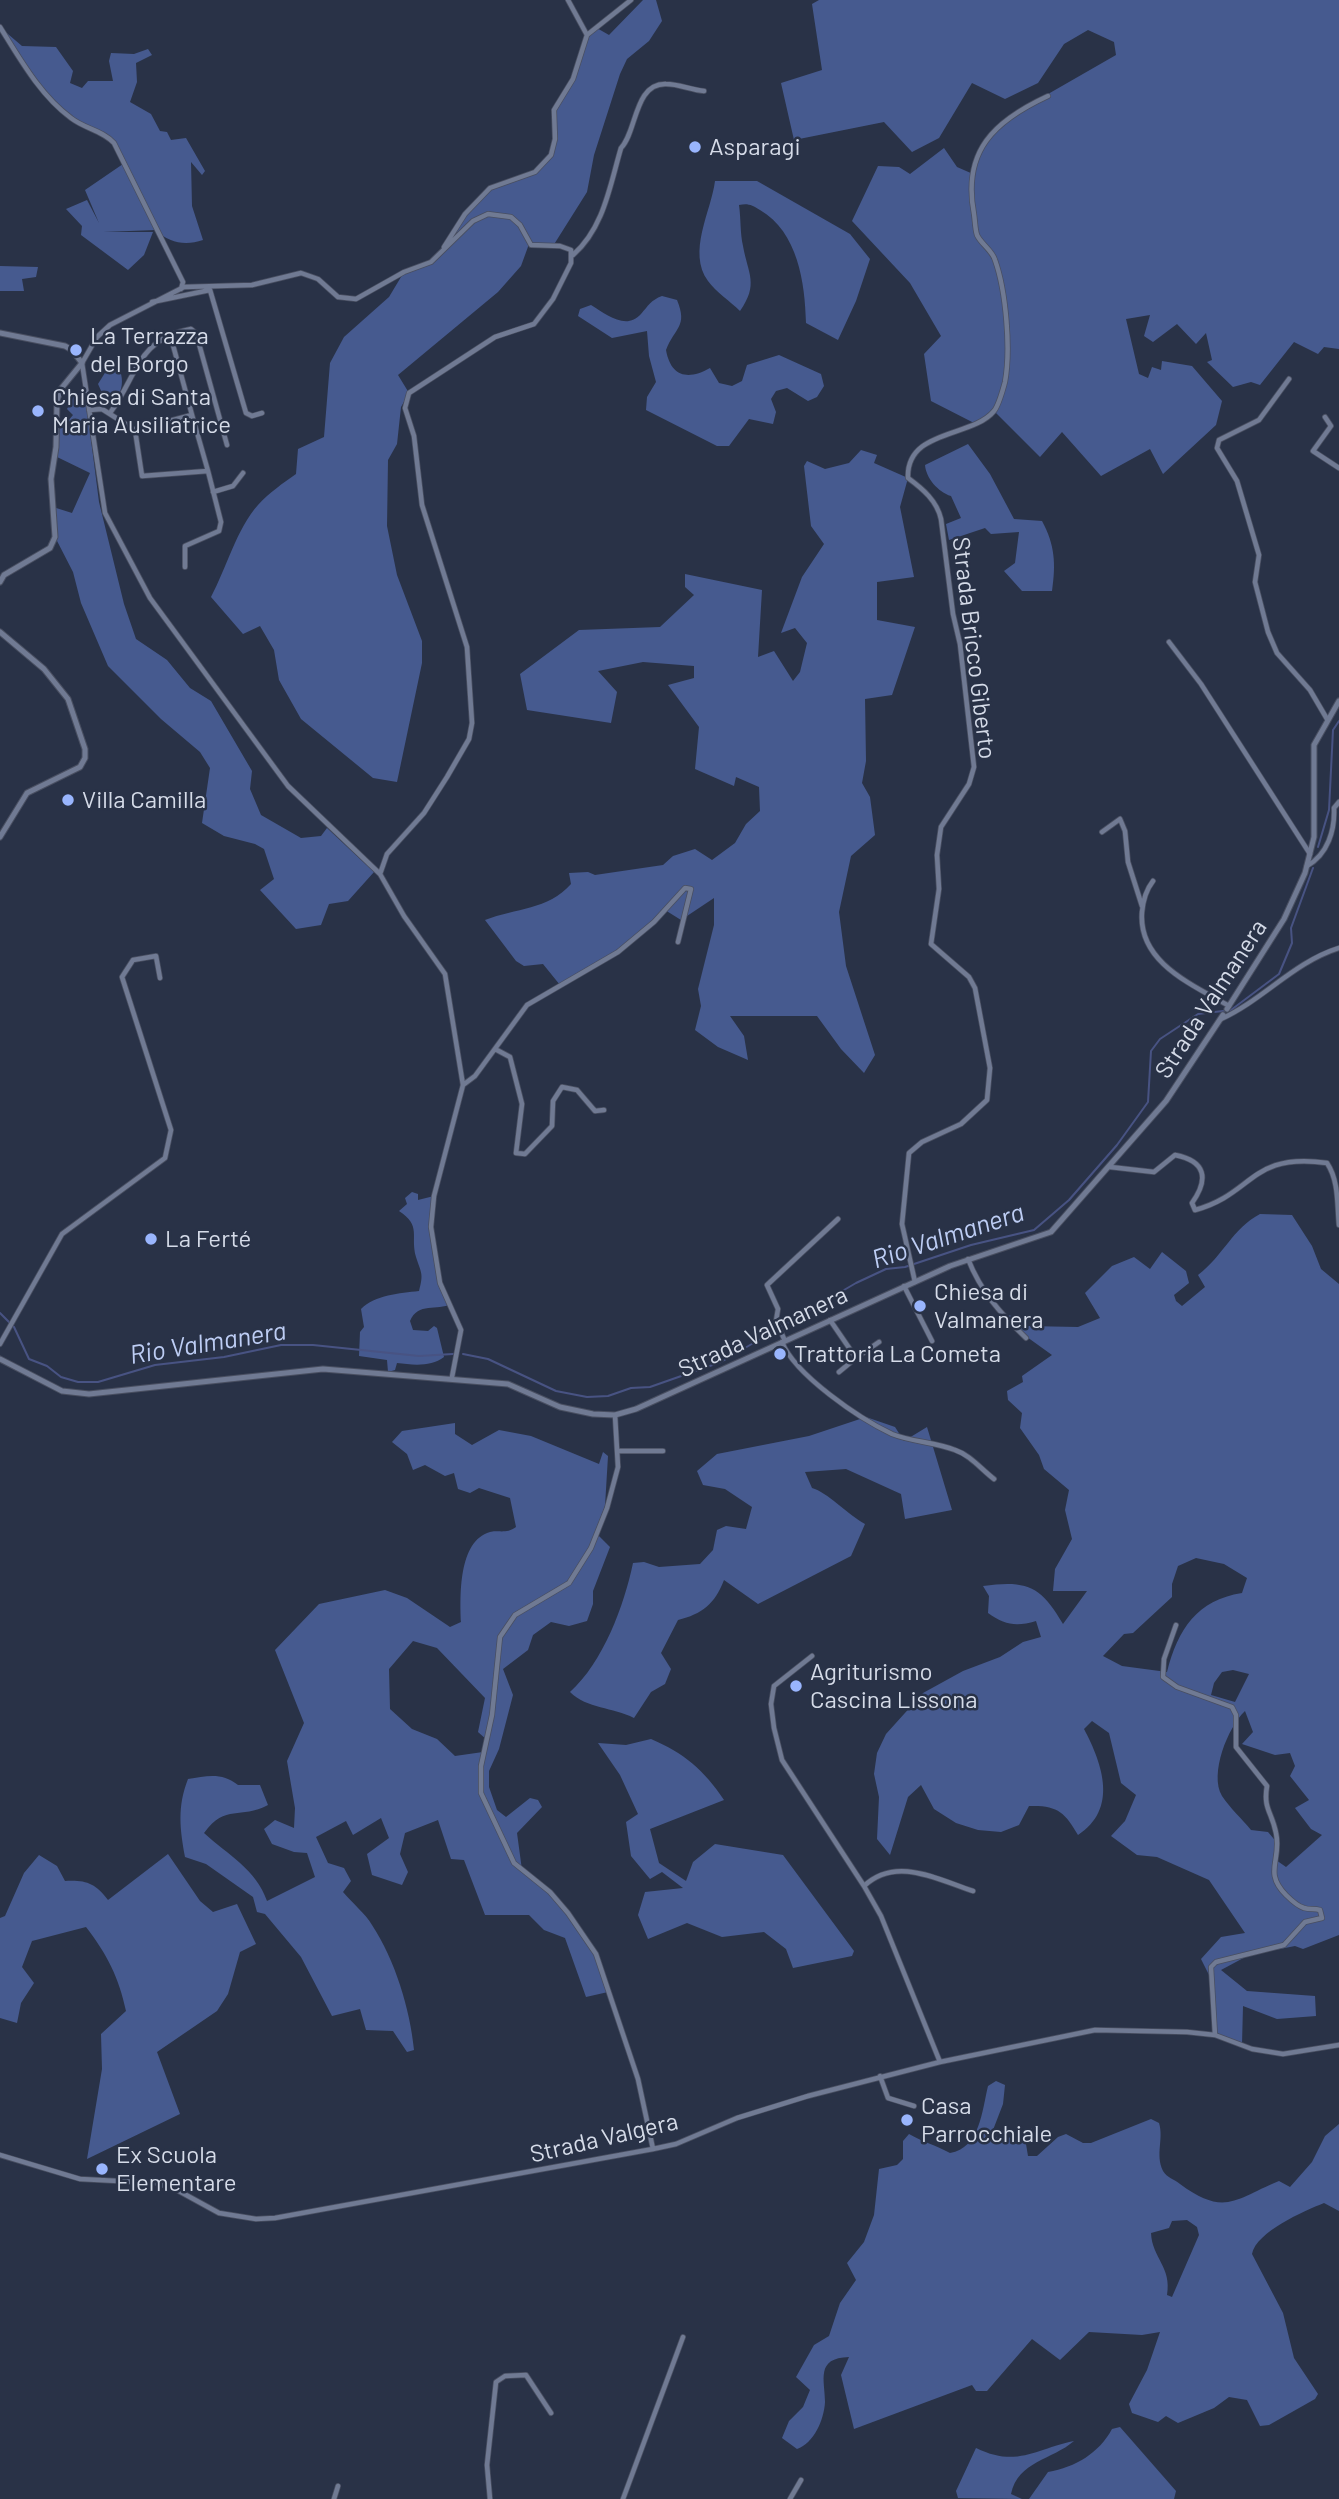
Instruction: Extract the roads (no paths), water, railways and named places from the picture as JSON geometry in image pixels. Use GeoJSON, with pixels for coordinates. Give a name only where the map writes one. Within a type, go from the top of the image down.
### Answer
{"type":"FeatureCollection","features":[{"type":"Feature","properties":{"kind":"street"},"geometry":{"type":"LineString","coordinates":[[568,0],[587,35]]}},
{"type":"Feature","properties":{"kind":"street"},"geometry":{"type":"LineString","coordinates":[[443,248],[465,214],[490,188],[535,172],[551,155],[555,139],[554,110],[573,79],[587,35],[631,0]]}},
{"type":"Feature","properties":{"kind":"street"},"geometry":{"type":"LineString","coordinates":[[0,27],[33,79],[59,107],[72,119],[100,132],[114,143],[183,282],[180,289]]}},
{"type":"Feature","properties":{"kind":"street"},"geometry":{"type":"LineString","coordinates":[[380,874],[387,854],[424,813],[447,777],[469,739],[472,723],[467,647],[422,505],[414,436],[405,400],[409,393],[495,337],[534,324],[553,299],[573,256],[582,248],[604,209],[637,108],[659,84],[704,91]]}},
{"type":"Feature","properties":{"kind":"street","name":"Strada Bricco Giberto"},"geometry":{"type":"LineString","coordinates":[[915,1282],[902,1224],[909,1153],[922,1142],[961,1124],[987,1100],[989,1068],[975,988],[969,977],[931,944],[939,889],[937,855],[941,827],[970,784],[974,767],[960,644],[953,614],[941,519],[938,508],[921,487],[908,478],[908,469],[910,459],[920,448],[954,429],[976,424],[994,411],[997,404],[1005,381],[1006,323],[1000,275],[994,256],[977,235],[971,177],[981,144],[1008,117],[1048,96]]}},
{"type":"Feature","properties":{"kind":"street"},"geometry":{"type":"LineString","coordinates":[[0,582],[4,575],[50,548],[55,537],[51,479],[60,390],[104,330],[151,302],[180,289],[204,285],[252,285],[299,273],[318,279],[338,298],[356,299],[404,272],[431,262],[443,248],[482,215],[499,213],[517,221],[531,245],[563,246],[571,250],[573,256]]}},
{"type":"Feature","properties":{"kind":"street"},"geometry":{"type":"LineString","coordinates":[[151,302],[210,290],[246,413],[252,416],[262,413]]}},
{"type":"Feature","properties":{"kind":"street"},"geometry":{"type":"LineString","coordinates":[[110,414],[146,351],[170,334],[191,329],[196,333],[227,445]]}},
{"type":"Feature","properties":{"kind":"street"},"geometry":{"type":"LineString","coordinates":[[0,332],[65,346],[72,350],[82,363],[105,513],[150,598],[288,786],[380,874],[404,916],[445,974],[463,1086],[434,1196],[431,1227],[440,1283],[460,1323],[459,1349],[452,1377]]}},
{"type":"Feature","properties":{"kind":"street"},"geometry":{"type":"LineString","coordinates":[[170,334],[221,522],[219,531],[185,546],[185,567]]}},
{"type":"Feature","properties":{"kind":"street"},"geometry":{"type":"LineString","coordinates":[[1289,379],[1259,419],[1219,440],[1217,448],[1237,481],[1254,536],[1259,555],[1255,582],[1268,632],[1277,653],[1310,690],[1327,719]]}},
{"type":"Feature","properties":{"kind":"street"},"geometry":{"type":"LineString","coordinates":[[89,410],[102,409],[135,430],[192,415]]}},
{"type":"Feature","properties":{"kind":"street"},"geometry":{"type":"LineString","coordinates":[[1325,417],[1331,426],[1313,451],[1339,468]]}},
{"type":"Feature","properties":{"kind":"street"},"geometry":{"type":"LineString","coordinates":[[135,430],[142,476],[208,471]]}},
{"type":"Feature","properties":{"kind":"street"},"geometry":{"type":"LineString","coordinates":[[213,492],[233,486],[243,474]]}},
{"type":"Feature","properties":{"kind":"street"},"geometry":{"type":"LineString","coordinates":[[0,632],[44,669],[68,699],[85,750],[85,758],[80,767],[27,793],[0,838]]}},
{"type":"Feature","properties":{"kind":"street"},"geometry":{"type":"LineString","coordinates":[[1169,642],[1201,684],[1311,855]]}},
{"type":"Feature","properties":{"kind":"street","name":"Strada Valmanera"},"geometry":{"type":"LineString","coordinates":[[0,1359],[62,1391],[89,1395],[309,1369],[452,1377],[508,1384],[560,1407],[615,1415],[661,1399],[968,1259],[1051,1232],[1166,1101],[1283,919],[1311,855],[1315,814],[1312,758],[1314,745],[1339,701]]}},
{"type":"Feature","properties":{"kind":"street"},"geometry":{"type":"LineString","coordinates":[[1307,866],[1317,859],[1337,830],[1334,808],[1339,802]]}},
{"type":"Feature","properties":{"kind":"street"},"geometry":{"type":"LineString","coordinates":[[1102,832],[1120,819],[1125,831],[1128,862],[1143,906]]}},
{"type":"Feature","properties":{"kind":"street"},"geometry":{"type":"LineString","coordinates":[[1153,881],[1143,906],[1141,930],[1154,956],[1225,1012],[1243,1010],[1294,970],[1339,948]]}},
{"type":"Feature","properties":{"kind":"street"},"geometry":{"type":"LineString","coordinates":[[463,1086],[475,1076],[527,1005],[618,952],[654,922],[676,894],[685,888],[691,889],[678,942]]}},
{"type":"Feature","properties":{"kind":"street"},"geometry":{"type":"LineString","coordinates":[[0,1344],[62,1234],[165,1158],[171,1130],[122,977],[133,960],[156,956],[160,978]]}},
{"type":"Feature","properties":{"kind":"street"},"geometry":{"type":"LineString","coordinates":[[495,1049],[509,1057],[522,1104],[516,1153],[526,1154],[552,1126],[553,1101],[558,1089],[569,1087],[577,1090],[595,1111],[604,1110]]}},
{"type":"Feature","properties":{"kind":"street"},"geometry":{"type":"LineString","coordinates":[[1110,1167],[1154,1172],[1175,1155],[1197,1162],[1203,1170],[1204,1178],[1192,1203],[1195,1210],[1213,1204],[1271,1165],[1302,1160],[1326,1163],[1333,1171],[1337,1185],[1339,1225]]}},
{"type":"Feature","properties":{"kind":"street"},"geometry":{"type":"LineString","coordinates":[[838,1219],[767,1285],[778,1309],[779,1328],[787,1354],[806,1374],[874,1424],[894,1435],[956,1450],[994,1479]]}},
{"type":"Feature","properties":{"kind":"street"},"geometry":{"type":"LineString","coordinates":[[968,1259],[976,1280],[989,1299],[1026,1338]]}},
{"type":"Feature","properties":{"kind":"street"},"geometry":{"type":"LineString","coordinates":[[904,1286],[932,1340]]}},
{"type":"Feature","properties":{"kind":"street"},"geometry":{"type":"LineString","coordinates":[[830,1320],[856,1358]]}},
{"type":"Feature","properties":{"kind":"street"},"geometry":{"type":"LineString","coordinates":[[839,1372],[879,1342]]}},
{"type":"Feature","properties":{"kind":"street"},"geometry":{"type":"LineString","coordinates":[[615,1415],[618,1467],[607,1508],[575,1577],[515,1615],[500,1637],[492,1715],[481,1766],[481,1793],[514,1863],[550,1892],[596,1954],[638,2079],[653,2149]]}},
{"type":"Feature","properties":{"kind":"street"},"geometry":{"type":"LineString","coordinates":[[618,1451],[663,1451]]}},
{"type":"Feature","properties":{"kind":"street"},"geometry":{"type":"LineString","coordinates":[[1176,1625],[1164,1659],[1163,1677],[1177,1687],[1232,1707],[1236,1715],[1236,1746],[1267,1786],[1265,1806],[1273,1823],[1278,1846],[1273,1877],[1276,1884],[1300,1906],[1320,1910],[1322,1914],[1322,1918],[1305,1922],[1284,1945],[1216,1962],[1211,1967],[1214,2035]]}},
{"type":"Feature","properties":{"kind":"street"},"geometry":{"type":"LineString","coordinates":[[811,1656],[774,1686],[771,1704],[782,1760],[881,1916],[940,2062]]}},
{"type":"Feature","properties":{"kind":"street"},"geometry":{"type":"LineString","coordinates":[[864,1886],[874,1877],[902,1869],[972,1891]]}},
{"type":"Feature","properties":{"kind":"street","name":"Strada Valgera"},"geometry":{"type":"LineString","coordinates":[[0,2155],[80,2179],[156,2183],[177,2190],[219,2213],[256,2219],[329,2209],[676,2144],[767,2108],[880,2076],[1095,2030],[1214,2035],[1252,2049],[1283,2054],[1339,2045]]}},
{"type":"Feature","properties":{"kind":"street"},"geometry":{"type":"LineString","coordinates":[[880,2076],[888,2098],[914,2106]]}},
{"type":"Feature","properties":{"kind":"street"},"geometry":{"type":"LineString","coordinates":[[623,2499],[683,2337]]}},
{"type":"Feature","properties":{"kind":"street"},"geometry":{"type":"LineString","coordinates":[[490,2499],[487,2465],[496,2382],[505,2376],[526,2375],[551,2413]]}},
{"type":"Feature","properties":{"kind":"street"},"geometry":{"type":"LineString","coordinates":[[790,2499],[801,2480]]}},
{"type":"Feature","properties":{"kind":"street"},"geometry":{"type":"LineString","coordinates":[[334,2499],[338,2486]]}},
{"type":"Feature","properties":{"kind":"waterway","name":"Rio Valmanera"},"geometry":{"type":"LineString","coordinates":[[1318,847],[1329,810],[1333,730],[1339,721]]}},
{"type":"Feature","properties":{"kind":"waterway","name":"Rio Valmanera"},"geometry":{"type":"LineString","coordinates":[[463,1354],[488,1359],[556,1391],[587,1397],[608,1396],[631,1388],[650,1387],[721,1362],[856,1283],[886,1269],[905,1267],[971,1245],[1034,1230],[1069,1200],[1117,1145],[1148,1102],[1151,1051],[1160,1039],[1198,1014],[1231,1010],[1279,974],[1292,943],[1291,928],[1313,868]]}},
{"type":"Feature","properties":{"kind":"waterway","name":"Rio Valmanera"},"geometry":{"type":"LineString","coordinates":[[0,1313],[14,1327],[29,1359],[47,1366],[61,1377],[78,1382],[98,1382],[155,1365],[224,1357],[281,1345],[313,1345],[419,1356],[453,1354]]}},
{"type":"Feature","properties":{"kind":"place","name":"Asparagi"},"geometry":{"type":"Point","coordinates":[695,147]}},
{"type":"Feature","properties":{"kind":"place","name":"La Terrazza del Borgo"},"geometry":{"type":"Point","coordinates":[76,350]}},
{"type":"Feature","properties":{"kind":"place","name":"Chiesa di Santa Maria Ausiliatrice"},"geometry":{"type":"Point","coordinates":[38,411]}},
{"type":"Feature","properties":{"kind":"place","name":"Villa Camilla"},"geometry":{"type":"Point","coordinates":[68,800]}},
{"type":"Feature","properties":{"kind":"place","name":"La Ferté"},"geometry":{"type":"Point","coordinates":[151,1239]}},
{"type":"Feature","properties":{"kind":"place","name":"Chiesa di Valmanera"},"geometry":{"type":"Point","coordinates":[920,1306]}},
{"type":"Feature","properties":{"kind":"place","name":"Trattoria La Cometa"},"geometry":{"type":"Point","coordinates":[780,1354]}},
{"type":"Feature","properties":{"kind":"place","name":"Agriturismo Cascina Lissona"},"geometry":{"type":"Point","coordinates":[796,1686]}},
{"type":"Feature","properties":{"kind":"place","name":"Casa Parrocchiale"},"geometry":{"type":"Point","coordinates":[907,2120]}},
{"type":"Feature","properties":{"kind":"place","name":"Ex Scuola Elementare"},"geometry":{"type":"Point","coordinates":[102,2169]}}]}
